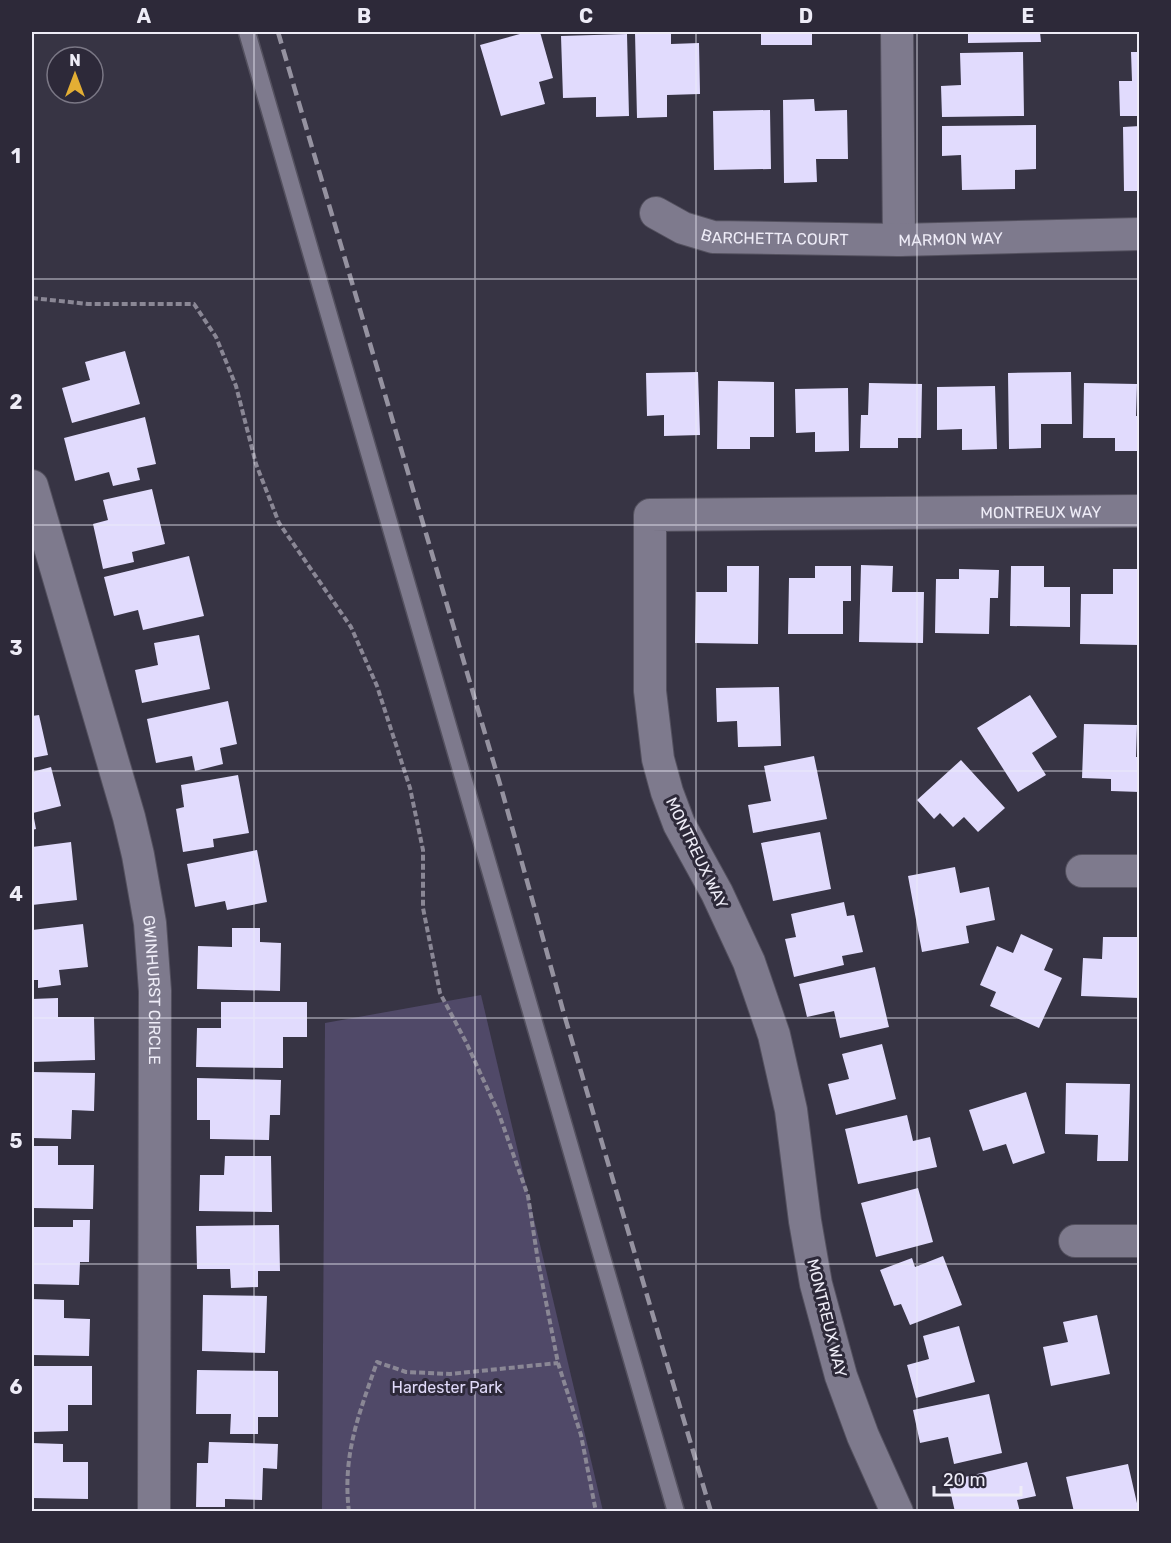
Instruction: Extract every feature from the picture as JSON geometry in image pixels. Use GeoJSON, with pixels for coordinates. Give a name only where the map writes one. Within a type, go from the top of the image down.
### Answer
{"type":"FeatureCollection","features":[{"type":"Feature","properties":{"kind":"street","name":"MARMON WAY"},"geometry":{"type":"LineString","coordinates":[[897,32],[899,240],[1140,234]]}},
{"type":"Feature","properties":{"kind":"street","name":"BARCHETTA COURT"},"geometry":{"type":"LineString","coordinates":[[656,213],[683,228],[712,237],[899,240]]}},
{"type":"Feature","properties":{"kind":"street","name":"GWINHURST CIRCLE"},"geometry":{"type":"LineString","coordinates":[[32,486],[129,818],[150,923],[154,992],[154,1512]]}},
{"type":"Feature","properties":{"kind":"street","name":"MONTREUX WAY"},"geometry":{"type":"LineString","coordinates":[[897,1512],[863,1436],[841,1376],[816,1284],[805,1221],[791,1110],[774,1035],[749,962],[717,893],[679,824],[658,759],[650,691],[650,515],[1140,511]]}},
{"type":"Feature","properties":{"kind":"street"},"geometry":{"type":"LineString","coordinates":[[1082,871],[1140,871]]}},
{"type":"Feature","properties":{"kind":"street"},"geometry":{"type":"LineString","coordinates":[[1074,1241],[1140,1241]]}},
{"type":"Feature","properties":{"kind":"lane"},"geometry":{"type":"LineString","coordinates":[[246,32],[676,1512]]}},
{"type":"Feature","properties":{"kind":"path"},"geometry":{"type":"LineString","coordinates":[[32,298],[88,304],[194,304],[216,337],[236,386],[256,464],[279,523],[351,627],[377,686],[410,788],[423,849],[423,908],[440,993],[466,1042],[499,1114],[528,1196],[558,1363],[581,1435],[596,1512]]}},
{"type":"Feature","properties":{"kind":"path"},"geometry":{"type":"LineString","coordinates":[[349,1512],[346,1493],[348,1458],[354,1430],[377,1362],[406,1372],[450,1374],[558,1363]]}},
{"type":"Feature","properties":{"kind":"green space","name":"Hardester Park"},"geometry":{"type":"Polygon","coordinates":[[[481,995],[603,1511],[322,1511],[325,1023],[481,995]]]}},
{"type":"Feature","properties":{"kind":"building"},"geometry":{"type":"Polygon","coordinates":[[[527,32],[540,32],[553,78],[539,82],[545,104],[501,116],[480,45],[527,32]]]}},
{"type":"Feature","properties":{"kind":"building"},"geometry":{"type":"Polygon","coordinates":[[[671,32],[671,44],[699,43],[700,94],[667,95],[667,117],[637,118],[635,33],[671,32]]]}},
{"type":"Feature","properties":{"kind":"building"},"geometry":{"type":"Polygon","coordinates":[[[761,32],[812,32],[812,45],[761,45],[761,32]]]}},
{"type":"Feature","properties":{"kind":"building"},"geometry":{"type":"Polygon","coordinates":[[[968,32],[1040,32],[1041,42],[968,43],[968,32]]]}},
{"type":"Feature","properties":{"kind":"building"},"geometry":{"type":"Polygon","coordinates":[[[627,34],[629,116],[596,117],[596,97],[563,98],[561,36],[627,34]]]}},
{"type":"Feature","properties":{"kind":"building"},"geometry":{"type":"Polygon","coordinates":[[[1023,52],[1024,116],[942,117],[941,86],[961,85],[960,53],[1023,52]]]}},
{"type":"Feature","properties":{"kind":"building"},"geometry":{"type":"Polygon","coordinates":[[[1131,52],[1140,52],[1140,116],[1120,116],[1119,81],[1132,81],[1131,52]]]}},
{"type":"Feature","properties":{"kind":"building"},"geometry":{"type":"Polygon","coordinates":[[[814,99],[815,111],[847,110],[848,159],[816,159],[817,182],[784,183],[783,100],[814,99]]]}},
{"type":"Feature","properties":{"kind":"building"},"geometry":{"type":"Polygon","coordinates":[[[770,110],[771,169],[714,170],[713,111],[770,110]]]}},
{"type":"Feature","properties":{"kind":"building"},"geometry":{"type":"Polygon","coordinates":[[[1036,125],[1036,169],[1015,170],[1015,189],[962,190],[961,155],[942,156],[942,126],[1036,125]]]}},
{"type":"Feature","properties":{"kind":"building"},"geometry":{"type":"Polygon","coordinates":[[[1140,126],[1140,191],[1124,191],[1123,127],[1140,126]]]}},
{"type":"Feature","properties":{"kind":"building"},"geometry":{"type":"Polygon","coordinates":[[[125,351],[140,404],[72,423],[62,388],[90,380],[85,362],[125,351]]]}},
{"type":"Feature","properties":{"kind":"building"},"geometry":{"type":"Polygon","coordinates":[[[698,372],[700,435],[664,436],[664,415],[647,416],[646,373],[698,372]]]}},
{"type":"Feature","properties":{"kind":"building"},"geometry":{"type":"Polygon","coordinates":[[[1071,372],[1072,424],[1041,424],[1041,448],[1009,449],[1008,373],[1071,372]]]}},
{"type":"Feature","properties":{"kind":"building"},"geometry":{"type":"Polygon","coordinates":[[[718,381],[774,382],[774,437],[750,437],[750,449],[717,449],[718,381]]]}},
{"type":"Feature","properties":{"kind":"building"},"geometry":{"type":"Polygon","coordinates":[[[869,383],[922,384],[921,438],[898,438],[898,448],[860,448],[861,415],[868,415],[869,383]]]}},
{"type":"Feature","properties":{"kind":"building"},"geometry":{"type":"Polygon","coordinates":[[[1084,383],[1137,384],[1136,416],[1140,416],[1140,451],[1115,451],[1115,438],[1083,438],[1084,383]]]}},
{"type":"Feature","properties":{"kind":"building"},"geometry":{"type":"Polygon","coordinates":[[[995,386],[997,449],[962,450],[962,429],[937,430],[937,387],[995,386]]]}},
{"type":"Feature","properties":{"kind":"building"},"geometry":{"type":"Polygon","coordinates":[[[848,388],[849,451],[815,452],[815,432],[796,433],[795,389],[848,388]]]}},
{"type":"Feature","properties":{"kind":"building"},"geometry":{"type":"Polygon","coordinates":[[[145,417],[156,464],[137,468],[140,480],[113,486],[109,472],[75,481],[64,438],[145,417]]]}},
{"type":"Feature","properties":{"kind":"building"},"geometry":{"type":"Polygon","coordinates":[[[152,489],[165,544],[132,552],[134,562],[103,569],[93,524],[108,520],[103,500],[152,489]]]}},
{"type":"Feature","properties":{"kind":"building"},"geometry":{"type":"Polygon","coordinates":[[[189,556],[204,616],[143,630],[138,610],[114,616],[104,577],[189,556]]]}},
{"type":"Feature","properties":{"kind":"building"},"geometry":{"type":"Polygon","coordinates":[[[861,565],[893,566],[892,592],[924,592],[923,643],[859,642],[861,565]]]}},
{"type":"Feature","properties":{"kind":"building"},"geometry":{"type":"Polygon","coordinates":[[[727,566],[759,566],[758,644],[695,643],[696,592],[727,592],[727,566]]]}},
{"type":"Feature","properties":{"kind":"building"},"geometry":{"type":"Polygon","coordinates":[[[815,566],[851,566],[851,601],[843,601],[843,634],[788,634],[789,578],[815,578],[815,566]]]}},
{"type":"Feature","properties":{"kind":"building"},"geometry":{"type":"Polygon","coordinates":[[[1011,566],[1044,566],[1044,587],[1070,587],[1070,627],[1010,626],[1011,566]]]}},
{"type":"Feature","properties":{"kind":"building"},"geometry":{"type":"Polygon","coordinates":[[[959,569],[999,570],[998,598],[990,598],[989,634],[935,633],[936,579],[959,579],[959,569]]]}},
{"type":"Feature","properties":{"kind":"building"},"geometry":{"type":"Polygon","coordinates":[[[1113,569],[1140,569],[1140,645],[1080,644],[1081,594],[1113,594],[1113,569]]]}},
{"type":"Feature","properties":{"kind":"building"},"geometry":{"type":"Polygon","coordinates":[[[199,635],[210,689],[142,703],[135,670],[158,665],[154,643],[199,635]]]}},
{"type":"Feature","properties":{"kind":"building"},"geometry":{"type":"Polygon","coordinates":[[[779,687],[781,746],[738,747],[737,721],[717,722],[716,688],[779,687]]]}},
{"type":"Feature","properties":{"kind":"building"},"geometry":{"type":"Polygon","coordinates":[[[1030,695],[1057,737],[1032,753],[1046,775],[1018,792],[977,728],[1030,695]]]}},
{"type":"Feature","properties":{"kind":"building"},"geometry":{"type":"Polygon","coordinates":[[[228,701],[237,744],[220,748],[223,764],[195,771],[192,756],[156,763],[147,719],[228,701]]]}},
{"type":"Feature","properties":{"kind":"building"},"geometry":{"type":"Polygon","coordinates":[[[39,715],[48,755],[32,758],[32,716],[39,715]]]}},
{"type":"Feature","properties":{"kind":"building"},"geometry":{"type":"Polygon","coordinates":[[[1084,724],[1137,725],[1136,757],[1140,757],[1140,792],[1111,791],[1111,779],[1082,778],[1084,724]]]}},
{"type":"Feature","properties":{"kind":"building"},"geometry":{"type":"Polygon","coordinates":[[[814,756],[827,819],[753,833],[748,805],[771,801],[764,766],[814,756]]]}},
{"type":"Feature","properties":{"kind":"building"},"geometry":{"type":"Polygon","coordinates":[[[961,760],[1005,808],[978,832],[964,817],[953,827],[940,813],[934,819],[917,800],[961,760]]]}},
{"type":"Feature","properties":{"kind":"building"},"geometry":{"type":"Polygon","coordinates":[[[51,767],[61,806],[33,813],[36,829],[32,830],[32,772],[51,767]]]}},
{"type":"Feature","properties":{"kind":"building"},"geometry":{"type":"Polygon","coordinates":[[[238,775],[249,833],[213,839],[214,847],[183,852],[176,809],[184,807],[181,785],[238,775]]]}},
{"type":"Feature","properties":{"kind":"building"},"geometry":{"type":"Polygon","coordinates":[[[820,832],[831,889],[773,901],[761,843],[820,832]]]}},
{"type":"Feature","properties":{"kind":"building"},"geometry":{"type":"Polygon","coordinates":[[[71,842],[77,900],[32,905],[32,847],[71,842]]]}},
{"type":"Feature","properties":{"kind":"building"},"geometry":{"type":"Polygon","coordinates":[[[257,850],[267,902],[227,910],[225,901],[195,907],[187,864],[257,850]]]}},
{"type":"Feature","properties":{"kind":"building"},"geometry":{"type":"Polygon","coordinates":[[[955,867],[960,893],[989,887],[995,920],[966,926],[969,943],[922,952],[908,876],[955,867]]]}},
{"type":"Feature","properties":{"kind":"building"},"geometry":{"type":"Polygon","coordinates":[[[844,902],[847,916],[854,915],[863,952],[842,956],[844,965],[794,977],[785,939],[796,937],[791,914],[844,902]]]}},
{"type":"Feature","properties":{"kind":"building"},"geometry":{"type":"Polygon","coordinates":[[[83,924],[88,967],[59,970],[61,985],[38,988],[38,980],[32,980],[32,930],[83,924]]]}},
{"type":"Feature","properties":{"kind":"building"},"geometry":{"type":"Polygon","coordinates":[[[232,928],[260,928],[260,942],[281,943],[280,991],[197,989],[198,946],[232,947],[232,928]]]}},
{"type":"Feature","properties":{"kind":"building"},"geometry":{"type":"Polygon","coordinates":[[[1021,934],[1053,949],[1044,970],[1062,978],[1039,1028],[990,1006],[996,992],[980,985],[997,946],[1013,953],[1021,934]]]}},
{"type":"Feature","properties":{"kind":"building"},"geometry":{"type":"Polygon","coordinates":[[[1103,937],[1140,937],[1140,998],[1081,996],[1083,958],[1102,959],[1103,937]]]}},
{"type":"Feature","properties":{"kind":"building"},"geometry":{"type":"Polygon","coordinates":[[[875,967],[889,1027],[840,1038],[834,1011],[807,1017],[799,984],[875,967]]]}},
{"type":"Feature","properties":{"kind":"building"},"geometry":{"type":"Polygon","coordinates":[[[58,998],[58,1017],[94,1017],[95,1060],[32,1062],[32,999],[58,998]]]}},
{"type":"Feature","properties":{"kind":"building"},"geometry":{"type":"Polygon","coordinates":[[[221,1002],[307,1002],[307,1037],[283,1037],[283,1068],[196,1067],[197,1028],[221,1028],[221,1002]]]}},
{"type":"Feature","properties":{"kind":"building"},"geometry":{"type":"Polygon","coordinates":[[[882,1044],[896,1099],[836,1115],[828,1084],[849,1079],[842,1054],[882,1044]]]}},
{"type":"Feature","properties":{"kind":"building"},"geometry":{"type":"Polygon","coordinates":[[[32,1072],[95,1073],[94,1111],[72,1110],[71,1139],[32,1138],[32,1072]]]}},
{"type":"Feature","properties":{"kind":"building"},"geometry":{"type":"Polygon","coordinates":[[[197,1078],[281,1080],[280,1115],[270,1115],[269,1140],[210,1139],[210,1120],[197,1120],[197,1078]]]}},
{"type":"Feature","properties":{"kind":"building"},"geometry":{"type":"Polygon","coordinates":[[[1066,1083],[1130,1084],[1128,1161],[1097,1161],[1098,1135],[1065,1134],[1066,1083]]]}},
{"type":"Feature","properties":{"kind":"building"},"geometry":{"type":"Polygon","coordinates":[[[1026,1092],[1045,1153],[1013,1164],[1006,1144],[983,1151],[969,1110],[1026,1092]]]}},
{"type":"Feature","properties":{"kind":"building"},"geometry":{"type":"Polygon","coordinates":[[[907,1115],[913,1141],[930,1137],[937,1167],[858,1184],[845,1129],[907,1115]]]}},
{"type":"Feature","properties":{"kind":"building"},"geometry":{"type":"Polygon","coordinates":[[[32,1146],[58,1146],[58,1165],[94,1165],[93,1209],[32,1208],[32,1146]]]}},
{"type":"Feature","properties":{"kind":"building"},"geometry":{"type":"Polygon","coordinates":[[[225,1156],[271,1156],[272,1212],[199,1211],[200,1175],[224,1175],[225,1156]]]}},
{"type":"Feature","properties":{"kind":"building"},"geometry":{"type":"Polygon","coordinates":[[[918,1188],[933,1242],[876,1257],[861,1203],[918,1188]]]}},
{"type":"Feature","properties":{"kind":"building"},"geometry":{"type":"Polygon","coordinates":[[[73,1220],[90,1220],[89,1262],[80,1262],[79,1285],[32,1284],[32,1227],[73,1227],[73,1220]]]}},
{"type":"Feature","properties":{"kind":"building"},"geometry":{"type":"Polygon","coordinates":[[[279,1225],[280,1271],[258,1271],[258,1287],[231,1288],[230,1269],[197,1269],[196,1226],[279,1225]]]}},
{"type":"Feature","properties":{"kind":"building"},"geometry":{"type":"Polygon","coordinates":[[[943,1256],[962,1305],[910,1325],[901,1304],[894,1306],[880,1270],[912,1258],[915,1267],[943,1256]]]}},
{"type":"Feature","properties":{"kind":"building"},"geometry":{"type":"Polygon","coordinates":[[[203,1295],[267,1296],[265,1353],[202,1351],[203,1295]]]}},
{"type":"Feature","properties":{"kind":"building"},"geometry":{"type":"Polygon","coordinates":[[[32,1299],[64,1300],[64,1318],[90,1319],[89,1356],[32,1355],[32,1299]]]}},
{"type":"Feature","properties":{"kind":"building"},"geometry":{"type":"Polygon","coordinates":[[[1097,1315],[1110,1374],[1051,1386],[1043,1347],[1068,1342],[1063,1322],[1097,1315]]]}},
{"type":"Feature","properties":{"kind":"building"},"geometry":{"type":"Polygon","coordinates":[[[959,1326],[975,1382],[916,1398],[907,1365],[929,1359],[923,1336],[959,1326]]]}},
{"type":"Feature","properties":{"kind":"building"},"geometry":{"type":"Polygon","coordinates":[[[32,1366],[92,1366],[92,1405],[68,1405],[68,1431],[32,1432],[32,1366]]]}},
{"type":"Feature","properties":{"kind":"building"},"geometry":{"type":"Polygon","coordinates":[[[197,1370],[278,1371],[278,1417],[258,1417],[258,1434],[230,1434],[231,1414],[196,1414],[197,1370]]]}},
{"type":"Feature","properties":{"kind":"building"},"geometry":{"type":"Polygon","coordinates":[[[989,1394],[1002,1453],[954,1464],[948,1437],[920,1443],[913,1410],[989,1394]]]}},
{"type":"Feature","properties":{"kind":"building"},"geometry":{"type":"Polygon","coordinates":[[[209,1442],[278,1444],[277,1469],[263,1468],[262,1500],[225,1499],[225,1507],[196,1507],[197,1463],[208,1463],[209,1442]]]}},
{"type":"Feature","properties":{"kind":"building"},"geometry":{"type":"Polygon","coordinates":[[[32,1443],[63,1444],[63,1462],[88,1462],[88,1499],[32,1498],[32,1443]]]}},
{"type":"Feature","properties":{"kind":"building"},"geometry":{"type":"Polygon","coordinates":[[[1027,1462],[1036,1496],[1017,1500],[1020,1512],[955,1512],[948,1481],[1027,1462]]]}},
{"type":"Feature","properties":{"kind":"building"},"geometry":{"type":"Polygon","coordinates":[[[1128,1464],[1139,1512],[1074,1512],[1066,1477],[1128,1464]]]}},
{"type":"Feature","properties":{"kind":"railway"},"geometry":{"type":"LineString","coordinates":[[278,32],[502,791],[564,1014],[711,1512]]}}]}
